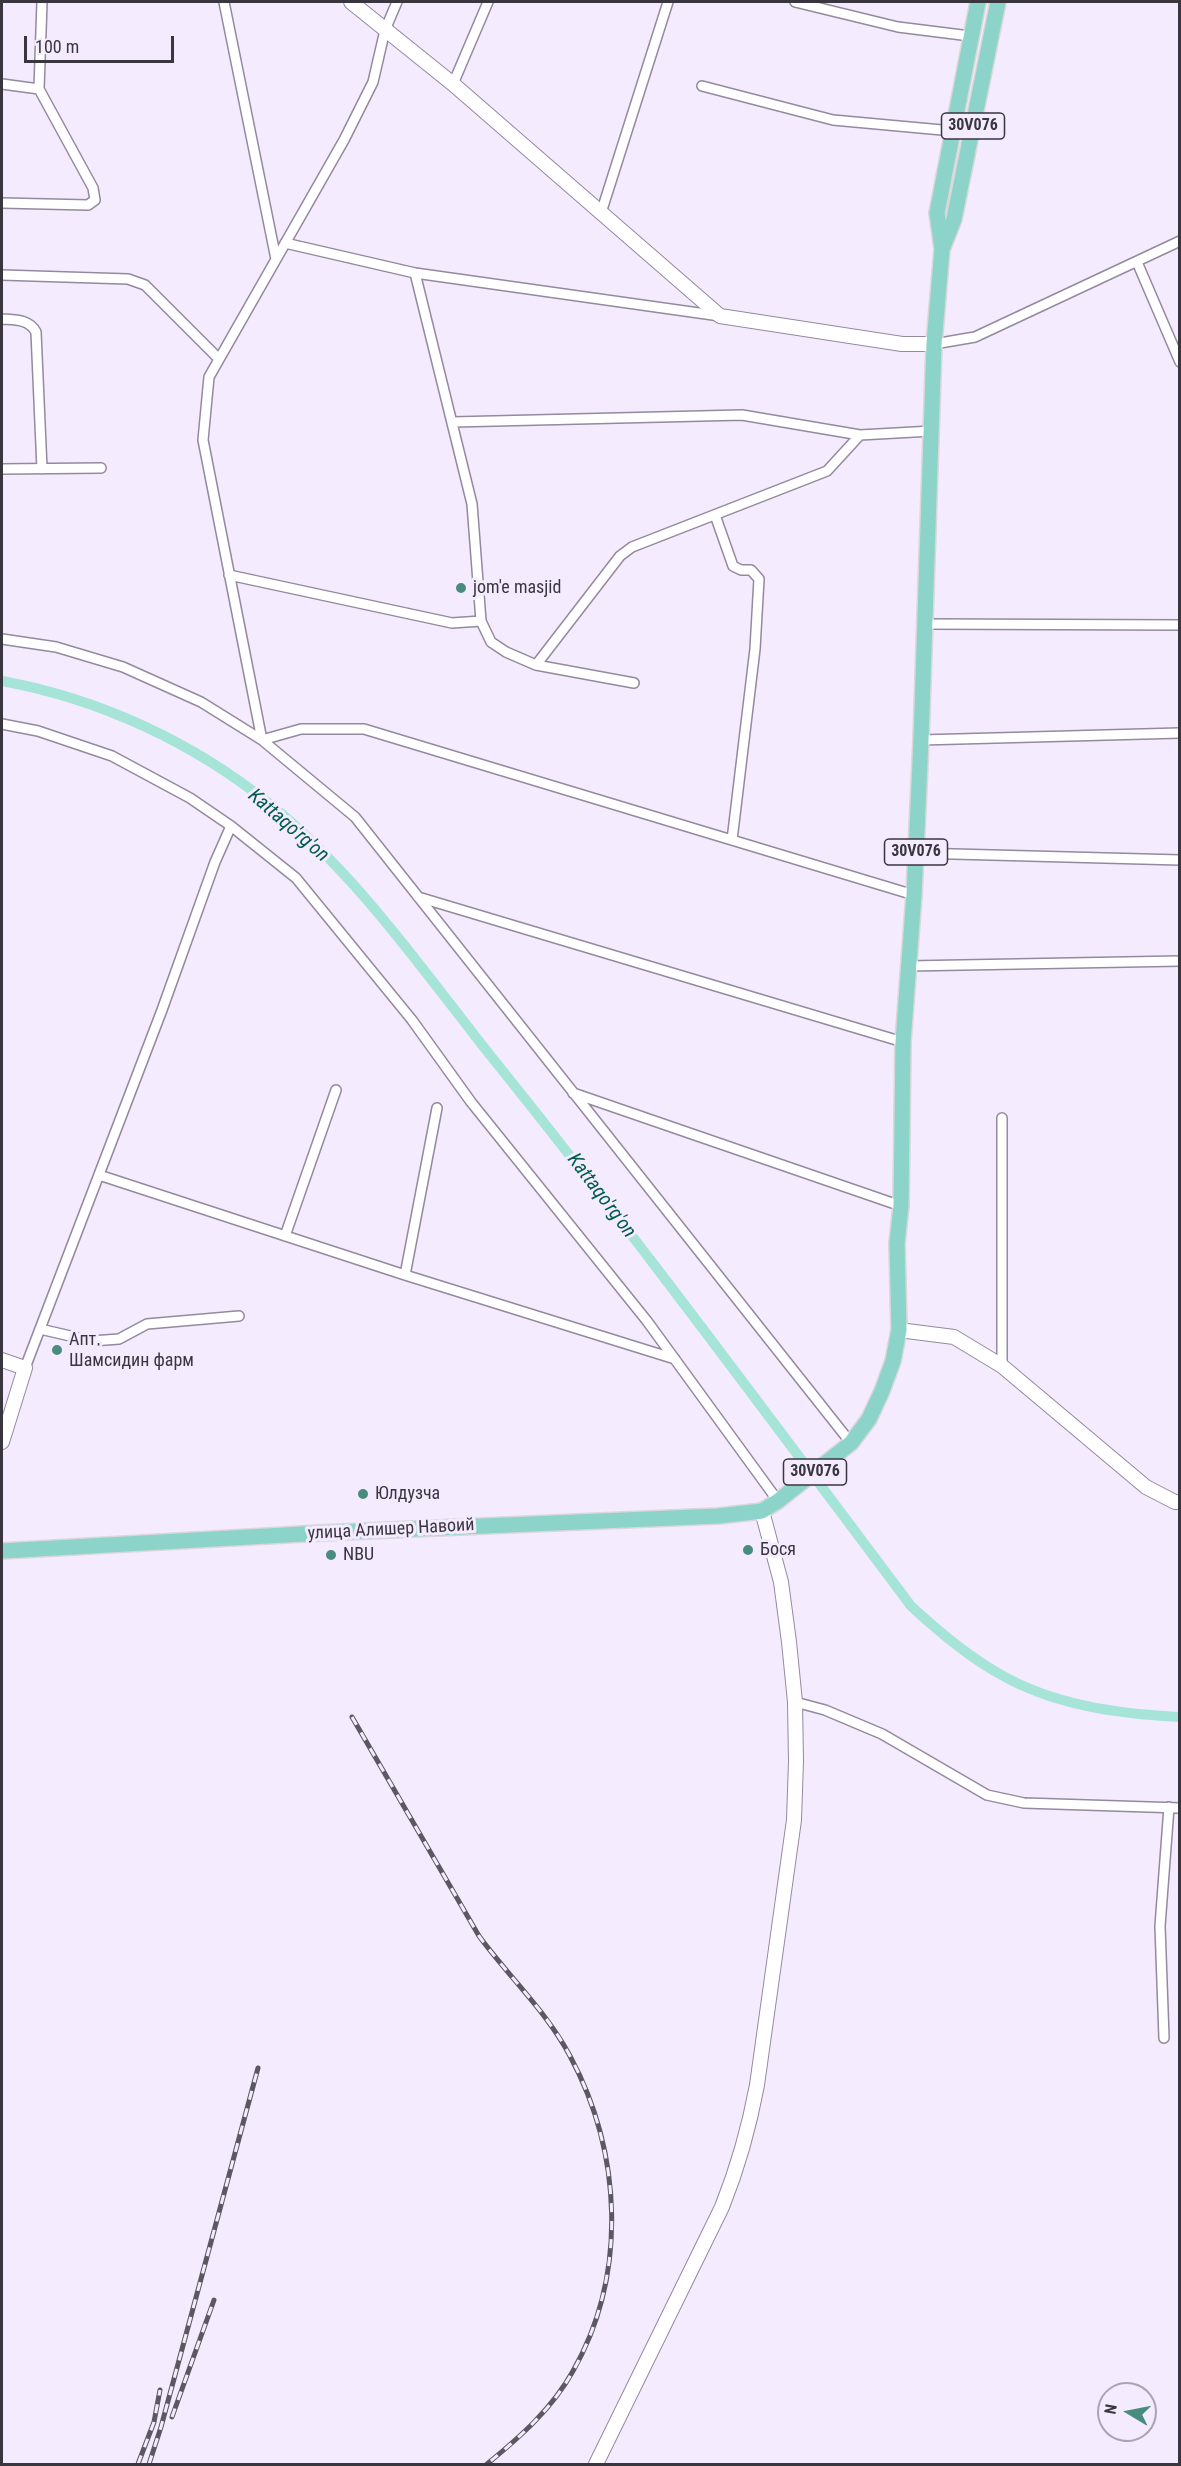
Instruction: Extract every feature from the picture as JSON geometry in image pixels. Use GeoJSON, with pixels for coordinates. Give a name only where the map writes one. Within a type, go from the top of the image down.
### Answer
{"type":"FeatureCollection","features":[{"type":"Feature","properties":{"kind":"main road"},"geometry":{"type":"LineString","coordinates":[[351,2],[453,84],[720,316],[902,344],[934,344]]}},
{"type":"Feature","properties":{"kind":"main road","name":"30V076"},"geometry":{"type":"LineString","coordinates":[[778,1502],[851,1443],[869,1419],[892,1362],[899,1330],[897,1243],[901,1206],[903,1042],[914,896],[926,624],[934,344],[942,249],[937,213],[978,2]]}},
{"type":"Feature","properties":{"kind":"main road","name":"30V076"},"geometry":{"type":"LineString","coordinates":[[942,249],[954,219],[998,2]]}},
{"type":"Feature","properties":{"kind":"main road"},"geometry":{"type":"LineString","coordinates":[[899,1330],[954,1337],[1002,1365],[1146,1487],[1179,1502]]}},
{"type":"Feature","properties":{"kind":"main road"},"geometry":{"type":"LineString","coordinates":[[2,1360],[25,1368],[2,1442]]}},
{"type":"Feature","properties":{"kind":"main road","name":"улица Алишер Навоий"},"geometry":{"type":"LineString","coordinates":[[2,1551],[320,1533],[718,1516],[762,1511],[778,1502]]}},
{"type":"Feature","properties":{"kind":"main road"},"geometry":{"type":"LineString","coordinates":[[596,2464],[722,2207],[749,2129],[764,2042],[794,1820],[795,1702],[781,1582],[762,1511]]}},
{"type":"Feature","properties":{"kind":"street"},"geometry":{"type":"LineString","coordinates":[[2,203],[88,205],[95,200],[93,188],[39,89],[42,2]]}},
{"type":"Feature","properties":{"kind":"street"},"geometry":{"type":"LineString","coordinates":[[224,2],[276,259]]}},
{"type":"Feature","properties":{"kind":"street"},"geometry":{"type":"LineString","coordinates":[[262,740],[203,440],[209,377],[344,140],[374,82],[385,30],[397,2]]}},
{"type":"Feature","properties":{"kind":"street"},"geometry":{"type":"LineString","coordinates":[[453,84],[488,2]]}},
{"type":"Feature","properties":{"kind":"street"},"geometry":{"type":"LineString","coordinates":[[601,213],[668,2]]}},
{"type":"Feature","properties":{"kind":"street"},"geometry":{"type":"LineString","coordinates":[[795,2],[898,27],[970,36]]}},
{"type":"Feature","properties":{"kind":"street"},"geometry":{"type":"LineString","coordinates":[[2,84],[39,89]]}},
{"type":"Feature","properties":{"kind":"street"},"geometry":{"type":"LineString","coordinates":[[702,86],[833,120],[953,131]]}},
{"type":"Feature","properties":{"kind":"street"},"geometry":{"type":"LineString","coordinates":[[934,344],[975,337],[1179,241]]}},
{"type":"Feature","properties":{"kind":"street"},"geometry":{"type":"LineString","coordinates":[[285,243],[414,273],[720,316]]}},
{"type":"Feature","properties":{"kind":"street"},"geometry":{"type":"LineString","coordinates":[[1137,262],[1179,362]]}},
{"type":"Feature","properties":{"kind":"street"},"geometry":{"type":"LineString","coordinates":[[414,273],[472,504],[481,621],[491,642],[506,652],[536,665],[634,683]]}},
{"type":"Feature","properties":{"kind":"street"},"geometry":{"type":"LineString","coordinates":[[2,275],[128,279],[145,285],[219,359]]}},
{"type":"Feature","properties":{"kind":"street"},"geometry":{"type":"LineString","coordinates":[[2,319],[24,321],[36,332],[42,470]]}},
{"type":"Feature","properties":{"kind":"street"},"geometry":{"type":"LineString","coordinates":[[453,422],[742,415],[860,435],[932,431]]}},
{"type":"Feature","properties":{"kind":"street"},"geometry":{"type":"LineString","coordinates":[[536,665],[620,556],[632,547],[827,471],[860,435]]}},
{"type":"Feature","properties":{"kind":"street"},"geometry":{"type":"LineString","coordinates":[[2,469],[100,468]]}},
{"type":"Feature","properties":{"kind":"street"},"geometry":{"type":"LineString","coordinates":[[715,515],[733,566],[741,570],[750,570],[759,579],[756,649],[732,840]]}},
{"type":"Feature","properties":{"kind":"street"},"geometry":{"type":"LineString","coordinates":[[229,575],[452,623],[481,621]]}},
{"type":"Feature","properties":{"kind":"street"},"geometry":{"type":"LineString","coordinates":[[926,624],[1179,625]]}},
{"type":"Feature","properties":{"kind":"street"},"geometry":{"type":"LineString","coordinates":[[2,639],[56,647],[123,667],[201,702],[262,740],[355,817],[851,1443]]}},
{"type":"Feature","properties":{"kind":"street"},"geometry":{"type":"LineString","coordinates":[[2,724],[38,731],[112,756],[190,798],[231,826],[296,878],[411,1020],[471,1102],[647,1321],[778,1502]]}},
{"type":"Feature","properties":{"kind":"street"},"geometry":{"type":"LineString","coordinates":[[262,740],[301,729],[364,729],[914,896]]}},
{"type":"Feature","properties":{"kind":"street"},"geometry":{"type":"LineString","coordinates":[[921,740],[1179,733]]}},
{"type":"Feature","properties":{"kind":"street"},"geometry":{"type":"LineString","coordinates":[[25,1368],[215,862],[231,826]]}},
{"type":"Feature","properties":{"kind":"street"},"geometry":{"type":"LineString","coordinates":[[916,854],[1179,860]]}},
{"type":"Feature","properties":{"kind":"street"},"geometry":{"type":"LineString","coordinates":[[418,897],[903,1042]]}},
{"type":"Feature","properties":{"kind":"street"},"geometry":{"type":"LineString","coordinates":[[908,966],[1179,961]]}},
{"type":"Feature","properties":{"kind":"street"},"geometry":{"type":"LineString","coordinates":[[285,1236],[336,1090]]}},
{"type":"Feature","properties":{"kind":"street"},"geometry":{"type":"LineString","coordinates":[[573,1093],[901,1206]]}},
{"type":"Feature","properties":{"kind":"street"},"geometry":{"type":"LineString","coordinates":[[405,1275],[437,1108]]}},
{"type":"Feature","properties":{"kind":"street"},"geometry":{"type":"LineString","coordinates":[[1002,1118],[1002,1365]]}},
{"type":"Feature","properties":{"kind":"street"},"geometry":{"type":"LineString","coordinates":[[99,1175],[405,1275],[675,1359]]}},
{"type":"Feature","properties":{"kind":"street"},"geometry":{"type":"LineString","coordinates":[[40,1329],[92,1341],[119,1339],[147,1324],[239,1316]]}},
{"type":"Feature","properties":{"kind":"street"},"geometry":{"type":"LineString","coordinates":[[795,1702],[825,1710],[882,1734],[987,1795],[1024,1803],[1179,1808]]}},
{"type":"Feature","properties":{"kind":"street"},"geometry":{"type":"LineString","coordinates":[[1164,2038],[1160,1926],[1169,1807]]}},
{"type":"Feature","properties":{"kind":"waterway","name":"Kattaqo'rg'on"},"geometry":{"type":"LineString","coordinates":[[2,681],[74,699],[144,726],[177,743],[241,782],[271,805],[332,862],[414,957],[650,1260],[911,1606],[931,1624],[986,1666],[1040,1693],[1109,1710],[1180,1717]]}},
{"type":"Feature","properties":{"kind":"railway"},"geometry":{"type":"LineString","coordinates":[[352,1717],[479,1936],[550,2024],[570,2056],[587,2093],[600,2132],[608,2173],[612,2214],[610,2254],[603,2294],[591,2334],[573,2371],[555,2398],[523,2433],[487,2464]]}},
{"type":"Feature","properties":{"kind":"railway"},"geometry":{"type":"LineString","coordinates":[[149,2464],[258,2068]]}},
{"type":"Feature","properties":{"kind":"railway"},"geometry":{"type":"LineString","coordinates":[[172,2417],[214,2300]]}},
{"type":"Feature","properties":{"kind":"railway"},"geometry":{"type":"LineString","coordinates":[[138,2464],[154,2422],[160,2390]]}},
{"type":"Feature","properties":{"kind":"place","name":"jom'e masjid"},"geometry":{"type":"Point","coordinates":[461,588]}},
{"type":"Feature","properties":{"kind":"place","name":"Апт. Шамсидин фарм"},"geometry":{"type":"Point","coordinates":[57,1350]}},
{"type":"Feature","properties":{"kind":"place","name":"Юлдузча"},"geometry":{"type":"Point","coordinates":[363,1494]}},
{"type":"Feature","properties":{"kind":"place","name":"Бося"},"geometry":{"type":"Point","coordinates":[748,1550]}},
{"type":"Feature","properties":{"kind":"place","name":"NBU"},"geometry":{"type":"Point","coordinates":[331,1555]}}]}
